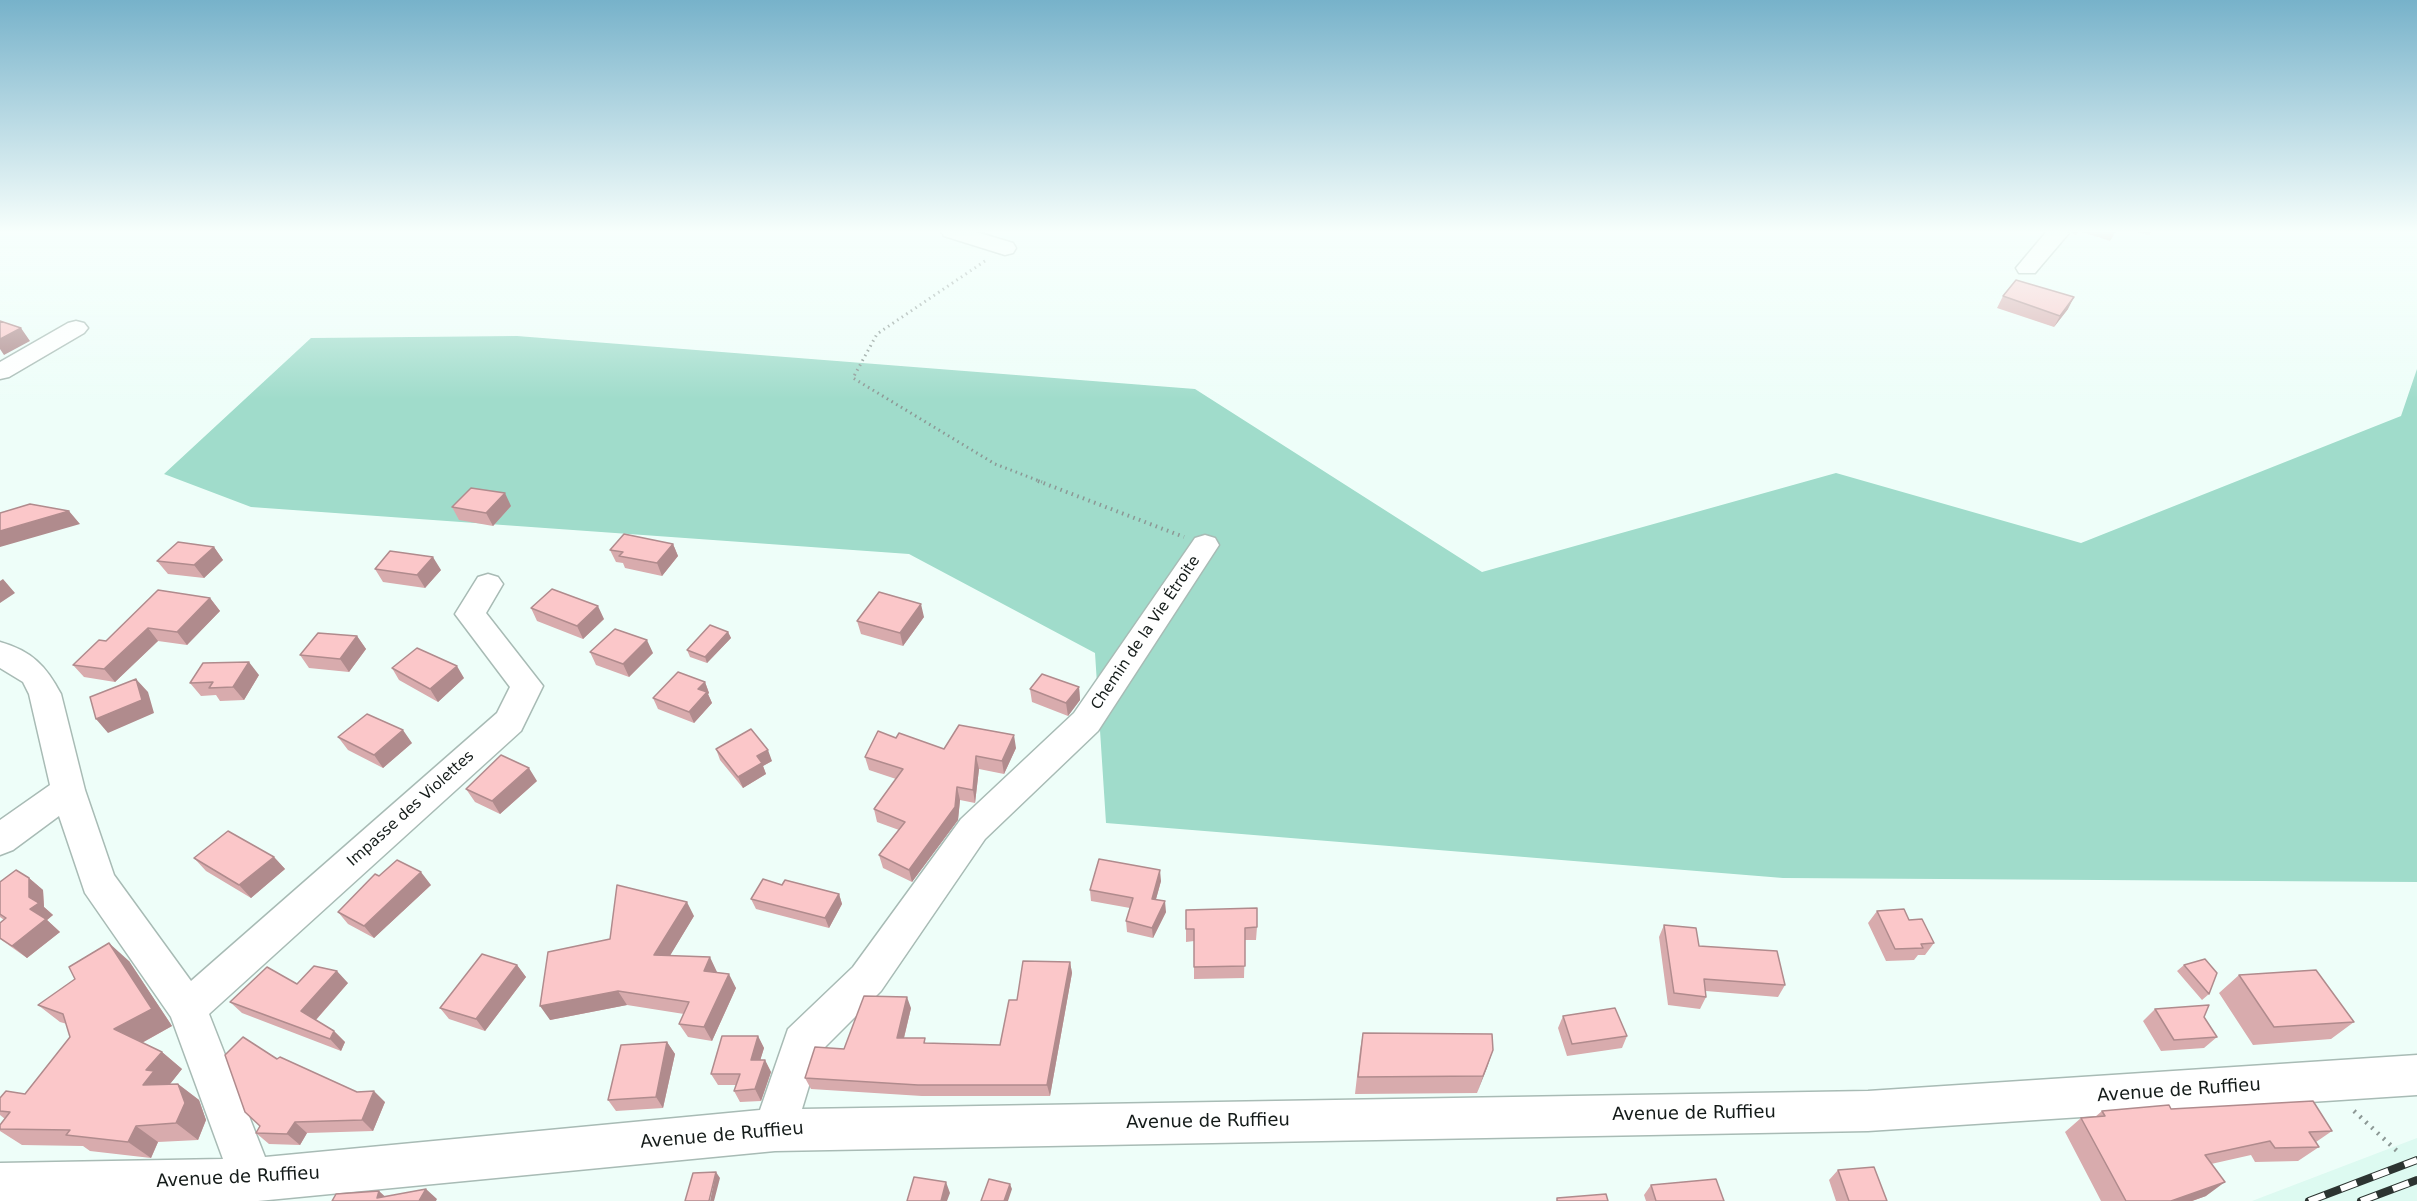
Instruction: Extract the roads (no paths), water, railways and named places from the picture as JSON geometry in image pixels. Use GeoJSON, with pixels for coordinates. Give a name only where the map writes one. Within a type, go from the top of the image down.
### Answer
{"type":"FeatureCollection","features":[{"type":"Feature","properties":{"kind":"street"},"geometry":{"type":"LineString","coordinates":[[0,372],[76,328]]}},
{"type":"Feature","properties":{"kind":"street","name":"Chemin de la Vie Étroite"},"geometry":{"type":"LineString","coordinates":[[775,1130],[802,1042],[867,979],[973,829],[1086,722],[1205,545]]}},
{"type":"Feature","properties":{"kind":"street","name":"Impasse des Violettes"},"geometry":{"type":"LineString","coordinates":[[187,1006],[206,993],[509,722],[527,686],[470,614],[488,584]]}},
{"type":"Feature","properties":{"kind":"street"},"geometry":{"type":"LineString","coordinates":[[0,653],[34,674],[45,694],[68,790],[98,882],[187,1006],[252,1180]]}},
{"type":"Feature","properties":{"kind":"street"},"geometry":{"type":"LineString","coordinates":[[0,840],[68,790]]}},
{"type":"Feature","properties":{"kind":"street","name":"Avenue de Ruffieu"},"geometry":{"type":"LineString","coordinates":[[7,1191],[252,1180],[775,1130],[1868,1111],[2417,1075]]}},
{"type":"Feature","properties":{"kind":"railway"},"geometry":{"type":"LineString","coordinates":[[2309,1201],[2417,1160]]}},
{"type":"Feature","properties":{"kind":"railway"},"geometry":{"type":"LineString","coordinates":[[2361,1201],[2417,1180]]}}]}
